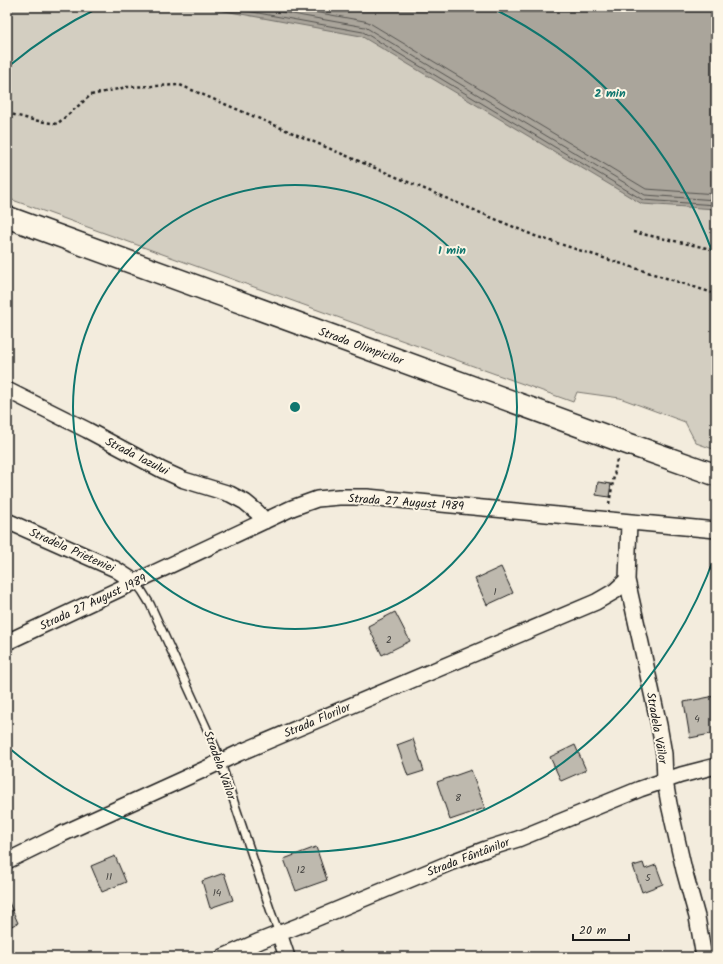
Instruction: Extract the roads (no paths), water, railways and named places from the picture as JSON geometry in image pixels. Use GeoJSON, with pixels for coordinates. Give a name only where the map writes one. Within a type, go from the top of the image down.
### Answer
{"type":"FeatureCollection","features":[{"type":"Feature","properties":{"kind":"main road","name":"Strada Olimpicilor"},"geometry":{"type":"LineString","coordinates":[[7,217],[716,475]]}},
{"type":"Feature","properties":{"kind":"street","name":"Strada Iazului"},"geometry":{"type":"LineString","coordinates":[[7,390],[162,470],[184,480],[230,494],[240,499],[251,507],[265,521]]}},
{"type":"Feature","properties":{"kind":"street","name":"Strada 27 August 1989"},"geometry":{"type":"LineString","coordinates":[[7,642],[292,508],[317,499],[367,497],[716,530]]}},
{"type":"Feature","properties":{"kind":"street","name":"Stradela Prieteniei"},"geometry":{"type":"LineString","coordinates":[[7,521],[115,569],[135,582]]}},
{"type":"Feature","properties":{"kind":"street","name":"Stradela Văilor"},"geometry":{"type":"LineString","coordinates":[[629,522],[627,580],[659,725],[664,754],[665,781],[669,804],[697,918],[704,957]]}},
{"type":"Feature","properties":{"kind":"street","name":"Strada Florilor"},"geometry":{"type":"LineString","coordinates":[[7,861],[62,834],[221,762],[239,752],[596,602],[615,591],[627,580]]}},
{"type":"Feature","properties":{"kind":"street","name":"Strada Fântânilor"},"geometry":{"type":"LineString","coordinates":[[223,957],[452,862],[518,839],[640,789],[681,775],[716,766]]}},
{"type":"Feature","properties":{"kind":"street","name":"Stradela Văilor"},"geometry":{"type":"LineString","coordinates":[[279,933],[287,957]]}},
{"type":"Feature","properties":{"kind":"lane","name":"Stradela Văilor"},"geometry":{"type":"LineString","coordinates":[[135,582],[150,604],[212,740],[221,762],[279,933]]}},
{"type":"Feature","properties":{"kind":"water"},"geometry":{"type":"Polygon","coordinates":[[[203,7],[716,7],[716,209],[642,204],[361,36],[203,7]]]}}]}
